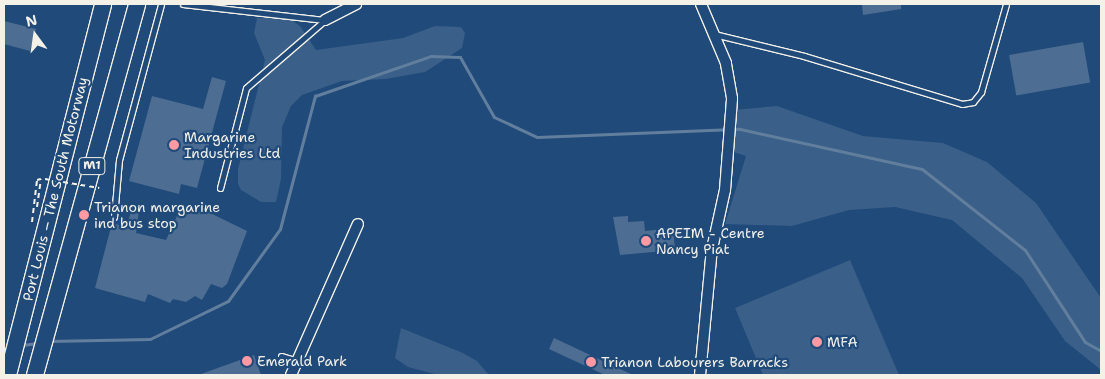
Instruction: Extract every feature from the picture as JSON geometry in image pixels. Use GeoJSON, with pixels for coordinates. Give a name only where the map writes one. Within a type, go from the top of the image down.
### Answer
{"type":"FeatureCollection","features":[{"type":"Feature","properties":{"kind":"highway","name":"Port Louis – The South Motorway"},"geometry":{"type":"LineString","coordinates":[[9,371],[103,4]]}},
{"type":"Feature","properties":{"kind":"highway","name":"Port Louis – The South Motorway"},"geometry":{"type":"LineString","coordinates":[[36,371],[46,329],[137,4]]}},
{"type":"Feature","properties":{"kind":"street"},"geometry":{"type":"LineString","coordinates":[[324,20],[356,4]]}},
{"type":"Feature","properties":{"kind":"street"},"geometry":{"type":"LineString","coordinates":[[700,375],[712,249],[725,190],[732,98],[726,63],[701,4]]}},
{"type":"Feature","properties":{"kind":"street"},"geometry":{"type":"LineString","coordinates":[[291,375],[358,224]]}},
{"type":"Feature","properties":{"kind":"lane"},"geometry":{"type":"LineString","coordinates":[[114,217],[119,160],[161,4]]}},
{"type":"Feature","properties":{"kind":"lane"},"geometry":{"type":"LineString","coordinates":[[183,4],[324,20]]}},
{"type":"Feature","properties":{"kind":"lane"},"geometry":{"type":"LineString","coordinates":[[714,34],[804,56],[962,104],[973,102],[981,92],[1006,4]]}},
{"type":"Feature","properties":{"kind":"lane"},"geometry":{"type":"LineString","coordinates":[[220,188],[246,88],[324,20]]}},
{"type":"Feature","properties":{"kind":"lane"},"geometry":{"type":"LineString","coordinates":[[280,356],[297,362]]}},
{"type":"Feature","properties":{"kind":"path"},"geometry":{"type":"LineString","coordinates":[[31,228],[36,180],[41,179]]}},
{"type":"Feature","properties":{"kind":"path"},"geometry":{"type":"LineString","coordinates":[[45,180],[99,188]]}},
{"type":"Feature","properties":{"kind":"shaded area"},"geometry":{"type":"Polygon","coordinates":[[[287,17],[300,26],[316,50],[403,38],[435,26],[461,27],[465,33],[462,48],[425,72],[386,79],[342,81],[302,95],[291,106],[282,127],[281,179],[276,202],[261,202],[241,190],[238,184],[238,169],[265,60],[254,33],[257,18],[287,17]]]}},
{"type":"Feature","properties":{"kind":"shaded area"},"geometry":{"type":"Polygon","coordinates":[[[777,106],[863,136],[943,143],[987,162],[1036,203],[1101,298],[1101,370],[1065,341],[1022,278],[952,220],[895,207],[849,210],[792,226],[725,224],[746,156],[733,152],[733,110],[777,106]]]}},
{"type":"Feature","properties":{"kind":"shaded area","name":"MFA"},"geometry":{"type":"Polygon","coordinates":[[[850,260],[899,375],[763,375],[735,308],[850,260]]]}},
{"type":"Feature","properties":{"kind":"shaded area"},"geometry":{"type":"Polygon","coordinates":[[[401,328],[463,353],[477,361],[489,375],[438,375],[408,367],[395,358],[401,328]]]}},
{"type":"Feature","properties":{"kind":"building"},"geometry":{"type":"Polygon","coordinates":[[[862,4],[901,4],[901,9],[863,15],[862,4]]]}},
{"type":"Feature","properties":{"kind":"building"},"geometry":{"type":"Polygon","coordinates":[[[4,21],[36,29],[30,51],[4,44],[4,21]]]}},
{"type":"Feature","properties":{"kind":"building"},"geometry":{"type":"Polygon","coordinates":[[[1083,42],[1090,82],[1016,95],[1009,55],[1083,42]]]}},
{"type":"Feature","properties":{"kind":"building","name":"Margarine Industries Ltd"},"geometry":{"type":"Polygon","coordinates":[[[212,77],[226,81],[197,188],[181,184],[179,194],[129,181],[152,96],[203,109],[212,77]]]}},
{"type":"Feature","properties":{"kind":"building"},"geometry":{"type":"Polygon","coordinates":[[[182,205],[198,213],[200,208],[247,231],[227,284],[222,288],[211,284],[202,300],[195,296],[186,302],[173,299],[170,303],[148,294],[145,302],[95,288],[112,223],[126,227],[132,209],[139,211],[136,233],[166,240],[182,205]]]}},
{"type":"Feature","properties":{"kind":"building","name":"APEIM - Centre Nancy Piat"},"geometry":{"type":"Polygon","coordinates":[[[628,216],[628,222],[644,221],[645,231],[673,228],[675,250],[620,255],[613,217],[628,216]]]}},
{"type":"Feature","properties":{"kind":"building","name":"Trianon Labourers Barracks"},"geometry":{"type":"Polygon","coordinates":[[[554,338],[633,375],[605,375],[549,349],[554,338]]]}},
{"type":"Feature","properties":{"kind":"building","name":"Emerald Park"},"geometry":{"type":"Polygon","coordinates":[[[254,355],[261,375],[201,375],[201,374],[254,355]]]}},
{"type":"Feature","properties":{"kind":"waterway"},"geometry":{"type":"LineString","coordinates":[[49,341],[150,339],[228,301],[280,229],[315,96],[431,56],[460,57],[494,117],[537,137],[740,129],[922,169],[1025,250],[1085,342],[1101,351]]}},
{"type":"Feature","properties":{"kind":"waterway"},"geometry":{"type":"LineString","coordinates":[[22,345],[38,343]]}},
{"type":"Feature","properties":{"kind":"place","name":"Margarine Industries Ltd"},"geometry":{"type":"Point","coordinates":[174,145]}},
{"type":"Feature","properties":{"kind":"place","name":"Trianon margarine ind bus stop"},"geometry":{"type":"Point","coordinates":[84,215]}},
{"type":"Feature","properties":{"kind":"place","name":"APEIM - Centre Nancy Piat"},"geometry":{"type":"Point","coordinates":[646,241]}},
{"type":"Feature","properties":{"kind":"place","name":"MFA"},"geometry":{"type":"Point","coordinates":[817,342]}},
{"type":"Feature","properties":{"kind":"place","name":"Emerald Park"},"geometry":{"type":"Point","coordinates":[247,361]}},
{"type":"Feature","properties":{"kind":"place","name":"Trianon Labourers Barracks"},"geometry":{"type":"Point","coordinates":[591,362]}}]}
